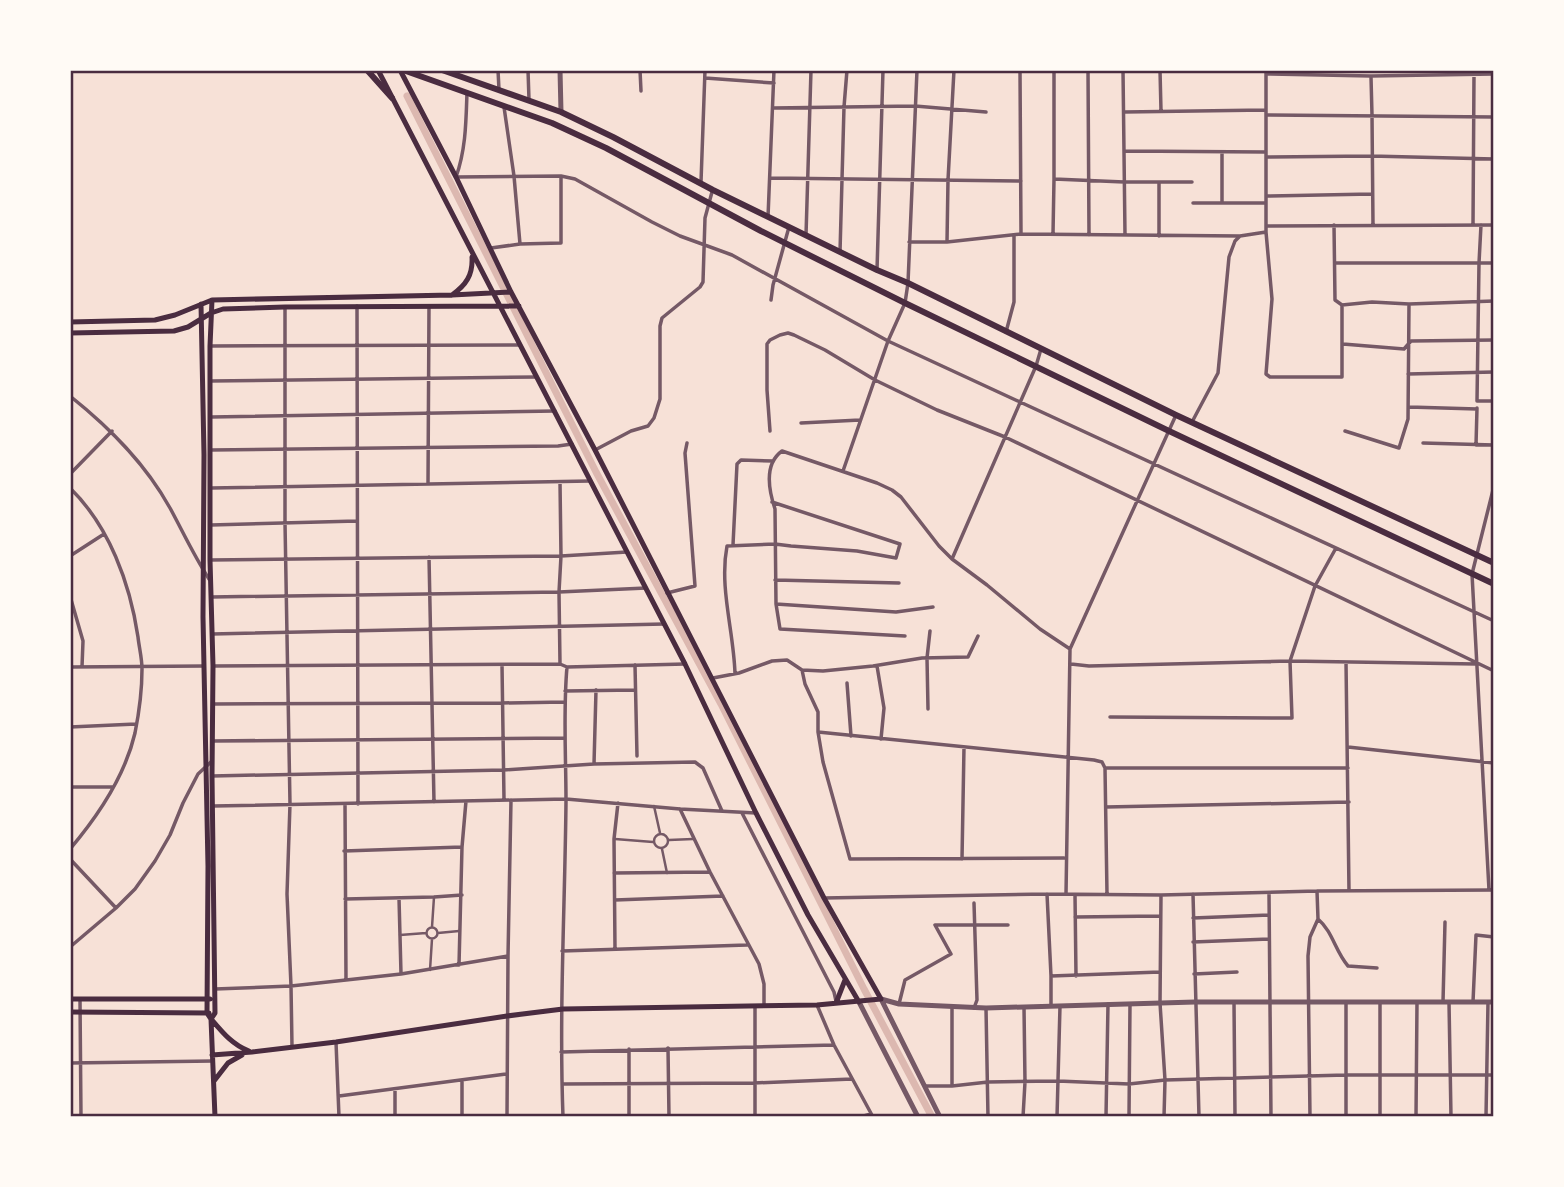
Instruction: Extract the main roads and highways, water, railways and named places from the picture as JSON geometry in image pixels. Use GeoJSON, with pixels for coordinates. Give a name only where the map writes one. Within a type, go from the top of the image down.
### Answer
{"type":"FeatureCollection","features":[{"type":"Feature","properties":{"kind":"main road"},"geometry":{"type":"LineString","coordinates":[[367,70],[392,98]]}},
{"type":"Feature","properties":{"kind":"main road"},"geometry":{"type":"LineString","coordinates":[[378,70],[685,664],[808,915],[859,1002]]}},
{"type":"Feature","properties":{"kind":"main road"},"geometry":{"type":"LineString","coordinates":[[402,70],[552,123],[606,148],[905,303],[1494,584]]}},
{"type":"Feature","properties":{"kind":"main road"},"geometry":{"type":"LineString","coordinates":[[212,1058],[563,1009],[755,1007],[879,999],[824,898],[511,292],[402,70]]}},
{"type":"Feature","properties":{"kind":"main road"},"geometry":{"type":"LineString","coordinates":[[442,70],[461,73],[561,113],[713,190],[1176,415],[1494,562]]}},
{"type":"Feature","properties":{"kind":"main road"},"geometry":{"type":"LineString","coordinates":[[452,295],[464,287],[471,274],[473,260],[469,247]]}},
{"type":"Feature","properties":{"kind":"main road"},"geometry":{"type":"LineString","coordinates":[[70,322],[155,320],[212,300],[511,292]]}},
{"type":"Feature","properties":{"kind":"main road"},"geometry":{"type":"LineString","coordinates":[[211,1015],[215,999],[210,560],[212,300]]}},
{"type":"Feature","properties":{"kind":"main road"},"geometry":{"type":"LineString","coordinates":[[201,304],[208,866],[207,999],[211,1015],[215,1117]]}},
{"type":"Feature","properties":{"kind":"main road"},"geometry":{"type":"LineString","coordinates":[[70,333],[174,331],[223,309],[519,306]]}},
{"type":"Feature","properties":{"kind":"main road"},"geometry":{"type":"LineString","coordinates":[[634,565],[649,557]]}},
{"type":"Feature","properties":{"kind":"main road"},"geometry":{"type":"LineString","coordinates":[[836,1003],[846,980]]}},
{"type":"Feature","properties":{"kind":"main road"},"geometry":{"type":"LineString","coordinates":[[70,999],[215,999]]}},
{"type":"Feature","properties":{"kind":"main road"},"geometry":{"type":"LineString","coordinates":[[70,1012],[211,1015]]}},
{"type":"Feature","properties":{"kind":"main road"},"geometry":{"type":"LineString","coordinates":[[211,1015],[232,1042],[252,1052]]}},
{"type":"Feature","properties":{"kind":"main road"},"geometry":{"type":"LineString","coordinates":[[214,1081],[232,1059],[252,1052]]}},
{"type":"Feature","properties":{"kind":"waterway"},"geometry":{"type":"LineString","coordinates":[[407,96],[596,472],[721,704],[864,989],[932,1117]]}}]}
